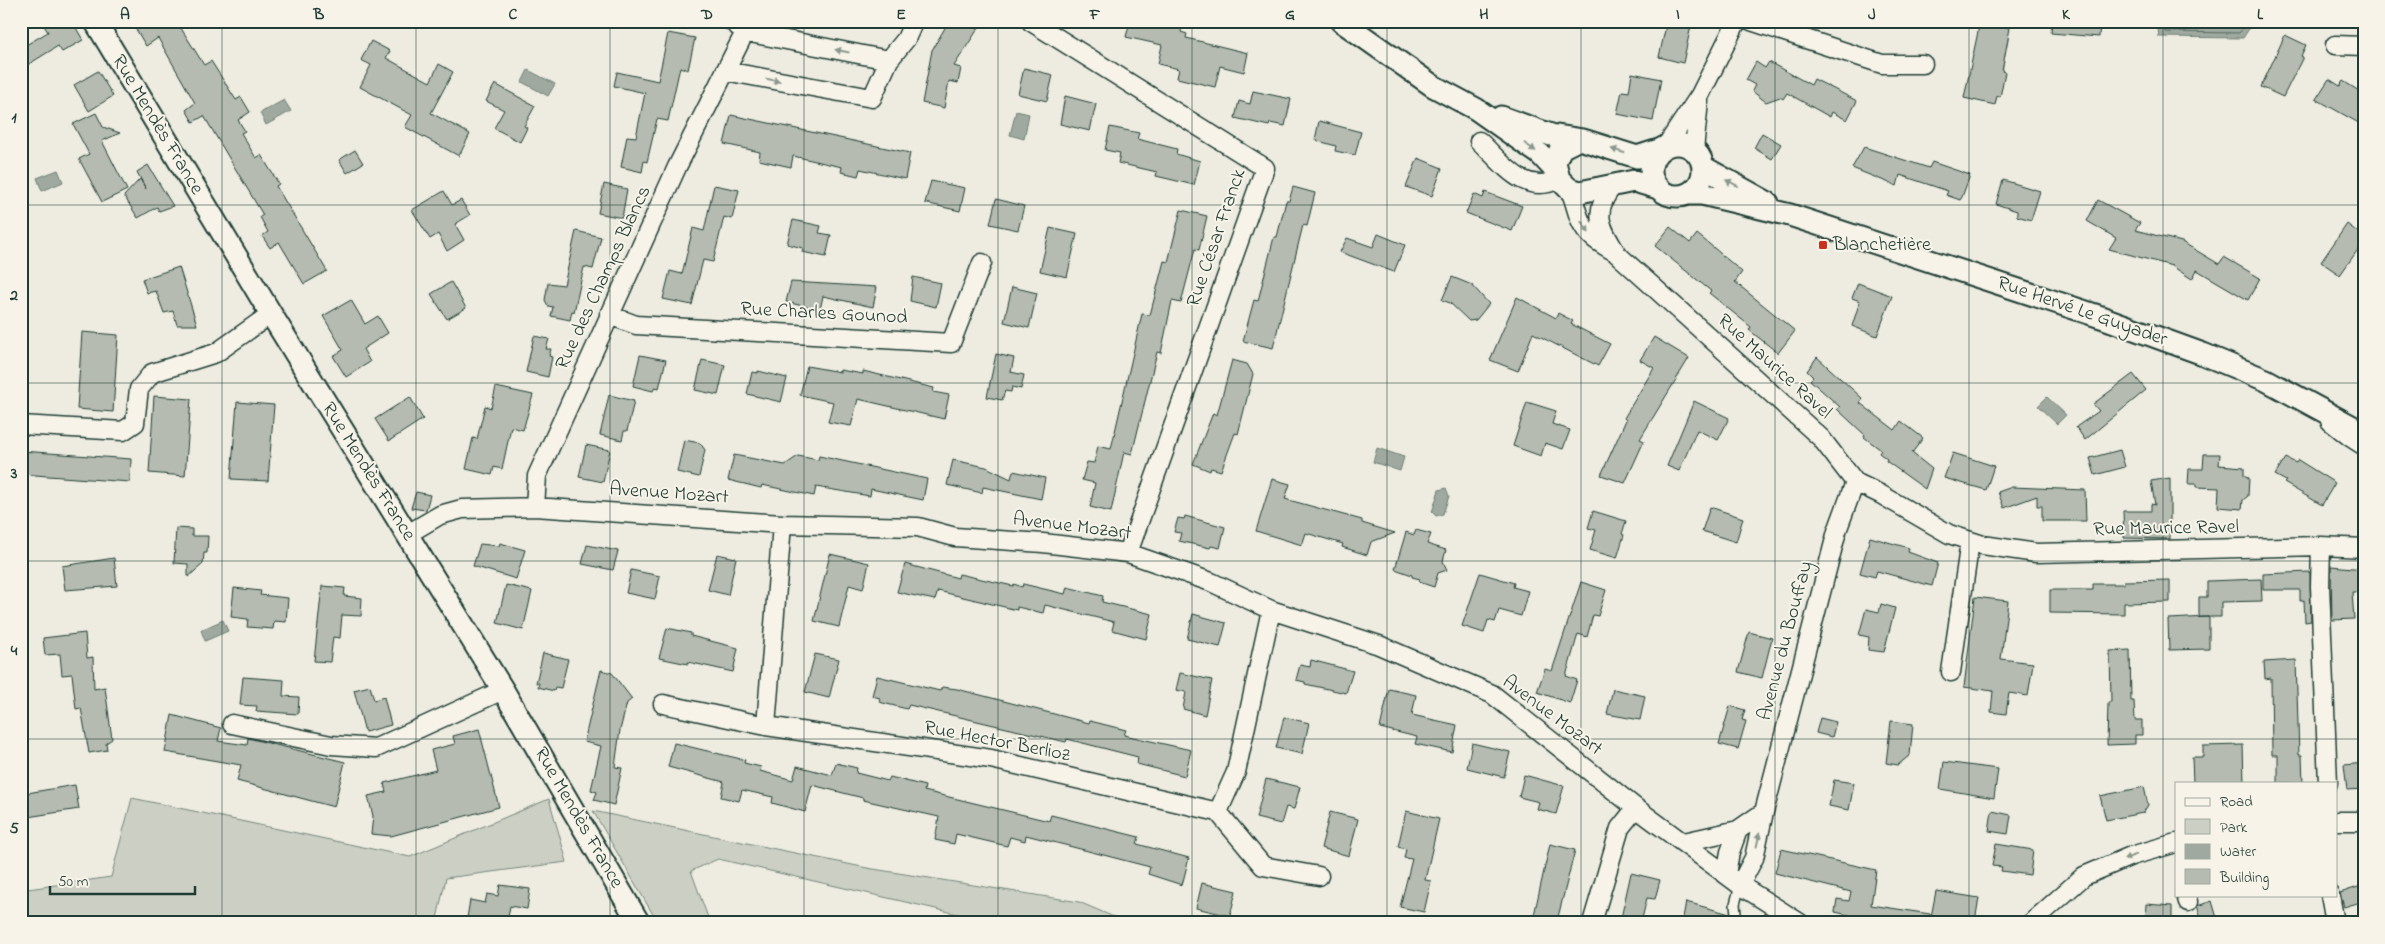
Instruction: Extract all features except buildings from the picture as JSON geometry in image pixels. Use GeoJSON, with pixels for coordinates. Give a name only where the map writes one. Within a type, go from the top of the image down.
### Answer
{"type":"FeatureCollection","features":[{"type":"Feature","properties":{"kind":"street","name":"Rue Mendès France"},"geometry":{"type":"LineString","coordinates":[[95,21],[270,314],[503,690],[639,923]]}},
{"type":"Feature","properties":{"kind":"street"},"geometry":{"type":"LineString","coordinates":[[731,21],[745,32],[889,60]]}},
{"type":"Feature","properties":{"kind":"street"},"geometry":{"type":"LineString","coordinates":[[725,71],[872,98],[889,60],[906,39],[914,21]]}},
{"type":"Feature","properties":{"kind":"street","name":"Rue César Franck"},"geometry":{"type":"LineString","coordinates":[[1030,21],[1265,168],[1128,552]]}},
{"type":"Feature","properties":{"kind":"street"},"geometry":{"type":"LineString","coordinates":[[1340,21],[1433,86],[1476,109],[1540,154],[1561,179],[1576,202],[1583,227],[1594,238],[1617,254]]}},
{"type":"Feature","properties":{"kind":"street"},"geometry":{"type":"LineString","coordinates":[[1658,188],[1651,173],[1651,165],[1700,95],[1737,21]]}},
{"type":"Feature","properties":{"kind":"street"},"geometry":{"type":"LineString","coordinates":[[1751,21],[1882,64],[1923,64]]}},
{"type":"Feature","properties":{"kind":"street","name":"Rue des Champs Blancs"},"geometry":{"type":"LineString","coordinates":[[535,507],[537,476],[677,168],[745,32]]}},
{"type":"Feature","properties":{"kind":"street"},"geometry":{"type":"LineString","coordinates":[[2335,45],[2364,46]]}},
{"type":"Feature","properties":{"kind":"street"},"geometry":{"type":"LineString","coordinates":[[1577,140],[1561,148],[1555,162],[1561,179],[1580,192],[1634,181],[1658,188],[1672,195],[1687,194],[1701,180],[1695,121],[1700,95]]}},
{"type":"Feature","properties":{"kind":"street"},"geometry":{"type":"LineString","coordinates":[[1476,109],[1551,135],[1583,140],[1636,157],[1675,144],[1685,145],[1698,158]]}},
{"type":"Feature","properties":{"kind":"street"},"geometry":{"type":"LineString","coordinates":[[1479,141],[1528,184],[1543,186],[1561,179]]}},
{"type":"Feature","properties":{"kind":"street","name":"Rue Hervé Le Guyader"},"geometry":{"type":"LineString","coordinates":[[1698,158],[1790,215]]}},
{"type":"Feature","properties":{"kind":"street","name":"Rue Maurice Ravel"},"geometry":{"type":"LineString","coordinates":[[1613,186],[1603,200],[1600,215],[1604,232],[1617,254],[1821,438],[1855,482],[1880,494],[1949,534],[1970,541],[2036,553],[2321,546],[2364,548]]}},
{"type":"Feature","properties":{"kind":"street","name":"Rue Hervé Le Guyader"},"geometry":{"type":"LineString","coordinates":[[1687,194],[1702,194],[1790,215],[2101,317],[2203,354],[2266,380],[2364,433]]}},
{"type":"Feature","properties":{"kind":"street","name":"Rue Charles Gounod"},"geometry":{"type":"LineString","coordinates":[[609,315],[636,325],[951,343],[982,263]]}},
{"type":"Feature","properties":{"kind":"street"},"geometry":{"type":"LineString","coordinates":[[21,425],[123,431],[135,423],[139,389],[152,373],[216,353],[270,314]]}},
{"type":"Feature","properties":{"kind":"street"},"geometry":{"type":"LineString","coordinates":[[2303,399],[2350,438],[2364,446]]}},
{"type":"Feature","properties":{"kind":"street","name":"Avenue du Bouffay"},"geometry":{"type":"LineString","coordinates":[[1740,885],[1754,858],[1764,812],[1837,531],[1855,482]]}},
{"type":"Feature","properties":{"kind":"street","name":"Avenue Mozart"},"geometry":{"type":"LineString","coordinates":[[406,534],[440,514],[462,509],[535,507],[782,524],[918,527],[955,537],[1043,543],[1128,552],[1211,582],[1271,610],[1379,645],[1492,694],[1636,808],[1740,885],[1800,923]]}},
{"type":"Feature","properties":{"kind":"street"},"geometry":{"type":"LineString","coordinates":[[766,726],[782,524]]}},
{"type":"Feature","properties":{"kind":"street"},"geometry":{"type":"LineString","coordinates":[[1951,672],[1970,541]]}},
{"type":"Feature","properties":{"kind":"street"},"geometry":{"type":"LineString","coordinates":[[2321,546],[2320,586],[2328,782]]}},
{"type":"Feature","properties":{"kind":"street"},"geometry":{"type":"LineString","coordinates":[[1271,610],[1236,772],[1218,812],[1263,866],[1318,876]]}},
{"type":"Feature","properties":{"kind":"street"},"geometry":{"type":"LineString","coordinates":[[232,724],[330,744],[376,748],[503,690]]}},
{"type":"Feature","properties":{"kind":"street","name":"Rue Hector Berlioz"},"geometry":{"type":"LineString","coordinates":[[663,704],[766,726],[991,759],[1218,812]]}},
{"type":"Feature","properties":{"kind":"street"},"geometry":{"type":"LineString","coordinates":[[1592,923],[1620,828],[1636,808]]}},
{"type":"Feature","properties":{"kind":"street"},"geometry":{"type":"LineString","coordinates":[[1684,842],[1738,830],[1764,812]]}},
{"type":"Feature","properties":{"kind":"street"},"geometry":{"type":"LineString","coordinates":[[2338,821],[2364,821]]}},
{"type":"Feature","properties":{"kind":"street"},"geometry":{"type":"LineString","coordinates":[[1726,874],[1730,852],[1738,830]]}},
{"type":"Feature","properties":{"kind":"street"},"geometry":{"type":"LineString","coordinates":[[2031,923],[2084,876],[2131,856],[2175,848]]}},
{"type":"Feature","properties":{"kind":"street"},"geometry":{"type":"LineString","coordinates":[[2330,896],[2335,923]]}},
{"type":"Feature","properties":{"kind":"lane"},"geometry":{"type":"LineString","coordinates":[[1737,923],[1734,904],[1740,885]]}},
{"type":"Feature","properties":{"kind":"green space"},"geometry":{"type":"Polygon","coordinates":[[[132,798],[410,857],[549,799],[567,862],[446,878],[436,923],[21,923],[21,890],[111,877],[132,798]]]}},
{"type":"Feature","properties":{"kind":"green space"},"geometry":{"type":"Polygon","coordinates":[[[593,811],[867,868],[1079,902],[1128,923],[997,923],[718,859],[691,871],[710,923],[658,923],[593,811]]]}},
{"type":"Feature","properties":{"kind":"water"},"geometry":{"type":"Polygon","coordinates":[[[2157,21],[2254,21],[2243,38],[2159,37],[2157,21]]]}},
{"type":"Feature","properties":{"kind":"water"},"geometry":{"type":"Polygon","coordinates":[[[528,70],[555,84],[548,96],[522,82],[528,70]]]}},
{"type":"Feature","properties":{"kind":"water"},"geometry":{"type":"Polygon","coordinates":[[[284,100],[291,111],[266,125],[260,113],[284,100]]]}},
{"type":"Feature","properties":{"kind":"water"},"geometry":{"type":"Polygon","coordinates":[[[1016,111],[1029,114],[1024,139],[1010,135],[1016,111]]]}},
{"type":"Feature","properties":{"kind":"water"},"geometry":{"type":"Polygon","coordinates":[[[58,170],[63,182],[42,191],[37,178],[58,170]]]}},
{"type":"Feature","properties":{"kind":"water"},"geometry":{"type":"Polygon","coordinates":[[[2047,397],[2066,415],[2057,424],[2038,406],[2047,397]]]}},
{"type":"Feature","properties":{"kind":"water"},"geometry":{"type":"Polygon","coordinates":[[[1377,448],[1404,457],[1400,471],[1373,462],[1377,448]]]}},
{"type":"Feature","properties":{"kind":"water"},"geometry":{"type":"Polygon","coordinates":[[[1446,488],[1449,496],[1443,514],[1436,516],[1432,512],[1439,490],[1446,488]]]}},
{"type":"Feature","properties":{"kind":"water"},"geometry":{"type":"Polygon","coordinates":[[[223,620],[228,631],[205,641],[201,630],[223,620]]]}},
{"type":"Feature","properties":{"kind":"place","name":"Blanchetière"},"geometry":{"type":"Point","coordinates":[1823,245]}}]}
